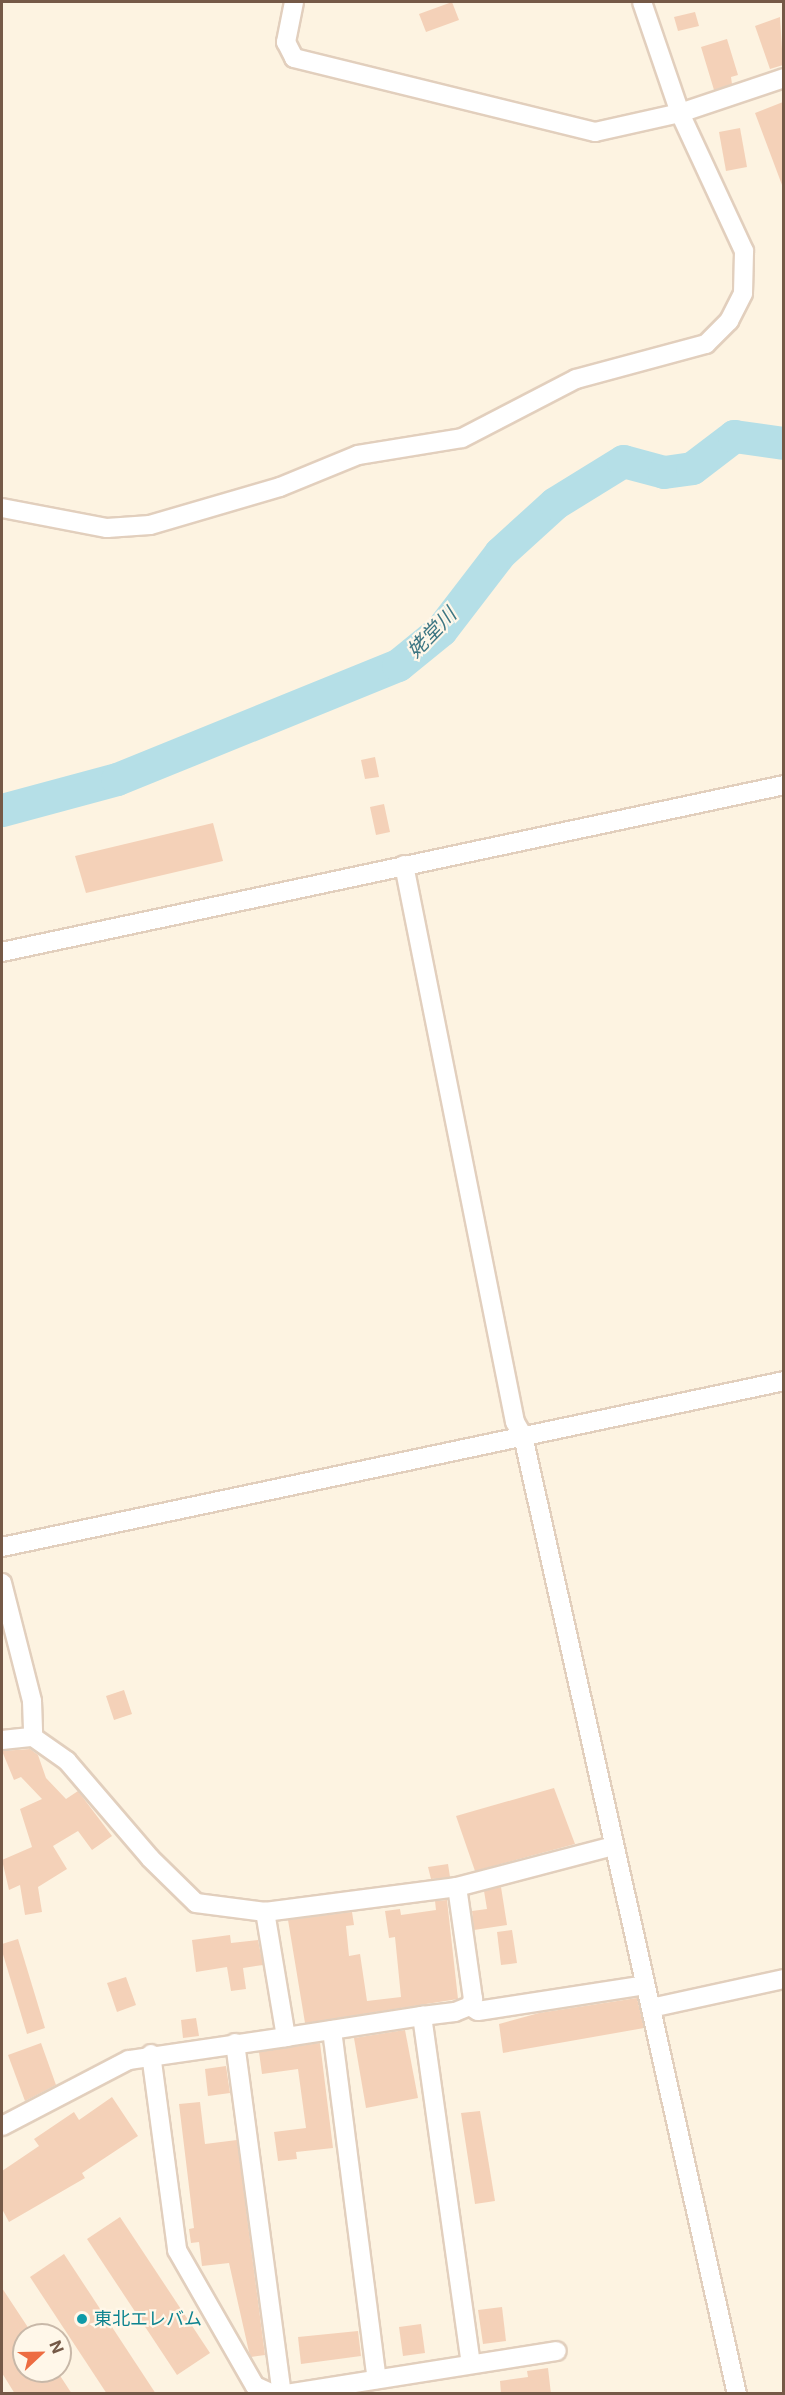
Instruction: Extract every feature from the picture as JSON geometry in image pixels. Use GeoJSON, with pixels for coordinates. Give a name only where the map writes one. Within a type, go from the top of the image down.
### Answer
{"type":"FeatureCollection","features":[{"type":"Feature","properties":{"kind":"street"},"geometry":{"type":"LineString","coordinates":[[294,2],[286,42],[294,58],[595,132],[680,113],[783,78]]}},
{"type":"Feature","properties":{"kind":"street"},"geometry":{"type":"LineString","coordinates":[[2,508],[107,528],[150,525],[280,487],[358,455],[462,438],[576,379],[706,344],[729,321],[743,293],[747,272],[744,252],[724,204],[680,113],[642,2]]}},
{"type":"Feature","properties":{"kind":"street"},"geometry":{"type":"LineString","coordinates":[[2,952],[783,785]]}},
{"type":"Feature","properties":{"kind":"street"},"geometry":{"type":"LineString","coordinates":[[404,865],[515,1422],[523,1436],[737,2394]]}},
{"type":"Feature","properties":{"kind":"street"},"geometry":{"type":"LineString","coordinates":[[2,1547],[783,1380]]}},
{"type":"Feature","properties":{"kind":"street"},"geometry":{"type":"LineString","coordinates":[[2,1583],[32,1701],[33,1737]]}},
{"type":"Feature","properties":{"kind":"street"},"geometry":{"type":"LineString","coordinates":[[2,1740],[33,1737],[67,1761],[150,1858],[196,1903],[265,1912],[457,1887],[613,1846]]}},
{"type":"Feature","properties":{"kind":"street"},"geometry":{"type":"LineString","coordinates":[[457,1887],[474,1992],[470,2006]]}},
{"type":"Feature","properties":{"kind":"street"},"geometry":{"type":"LineString","coordinates":[[265,1912],[286,2037]]}},
{"type":"Feature","properties":{"kind":"street"},"geometry":{"type":"LineString","coordinates":[[651,2008],[783,1979]]}},
{"type":"Feature","properties":{"kind":"street"},"geometry":{"type":"LineString","coordinates":[[2,2126],[129,2060],[152,2054],[286,2037],[422,2016],[470,2006],[478,2012],[645,1985]]}},
{"type":"Feature","properties":{"kind":"street"},"geometry":{"type":"LineString","coordinates":[[422,2016],[471,2364]]}},
{"type":"Feature","properties":{"kind":"street"},"geometry":{"type":"LineString","coordinates":[[332,2030],[378,2379]]}},
{"type":"Feature","properties":{"kind":"street"},"geometry":{"type":"LineString","coordinates":[[235,2043],[284,2394],[557,2351]]}},
{"type":"Feature","properties":{"kind":"street"},"geometry":{"type":"LineString","coordinates":[[152,2054],[177,2250],[255,2386],[273,2394]]}},
{"type":"Feature","properties":{"kind":"building"},"geometry":{"type":"Polygon","coordinates":[[[452,2],[459,20],[426,32],[419,14],[452,2]]]}},
{"type":"Feature","properties":{"kind":"building"},"geometry":{"type":"Polygon","coordinates":[[[695,12],[699,26],[678,31],[674,17],[695,12]]]}},
{"type":"Feature","properties":{"kind":"building"},"geometry":{"type":"Polygon","coordinates":[[[780,17],[783,65],[770,69],[755,26],[780,17]]]}},
{"type":"Feature","properties":{"kind":"building"},"geometry":{"type":"Polygon","coordinates":[[[727,39],[738,75],[731,77],[732,84],[714,90],[701,47],[727,39]]]}},
{"type":"Feature","properties":{"kind":"building"},"geometry":{"type":"Polygon","coordinates":[[[783,102],[783,185],[782,185],[755,113],[783,102]]]}},
{"type":"Feature","properties":{"kind":"building"},"geometry":{"type":"Polygon","coordinates":[[[740,128],[747,167],[726,171],[719,132],[740,128]]]}},
{"type":"Feature","properties":{"kind":"building"},"geometry":{"type":"Polygon","coordinates":[[[375,757],[379,777],[365,779],[361,760],[375,757]]]}},
{"type":"Feature","properties":{"kind":"building"},"geometry":{"type":"Polygon","coordinates":[[[384,804],[390,832],[376,835],[370,807],[384,804]]]}},
{"type":"Feature","properties":{"kind":"building"},"geometry":{"type":"Polygon","coordinates":[[[213,823],[223,861],[86,893],[75,856],[213,823]]]}},
{"type":"Feature","properties":{"kind":"building"},"geometry":{"type":"Polygon","coordinates":[[[124,1690],[132,1714],[114,1720],[106,1696],[124,1690]]]}},
{"type":"Feature","properties":{"kind":"building"},"geometry":{"type":"Polygon","coordinates":[[[30,1749],[38,1755],[46,1778],[66,1799],[78,1791],[112,1836],[92,1850],[78,1831],[53,1846],[67,1869],[38,1887],[42,1912],[25,1915],[20,1885],[9,1890],[2,1860],[32,1847],[20,1809],[42,1799],[21,1777],[14,1780],[2,1751],[30,1749]]]}},
{"type":"Feature","properties":{"kind":"building"},"geometry":{"type":"Polygon","coordinates":[[[554,1788],[575,1844],[475,1871],[456,1816],[554,1788]]]}},
{"type":"Feature","properties":{"kind":"building"},"geometry":{"type":"Polygon","coordinates":[[[448,1864],[450,1877],[431,1879],[428,1867],[448,1864]]]}},
{"type":"Feature","properties":{"kind":"building"},"geometry":{"type":"Polygon","coordinates":[[[501,1887],[507,1925],[474,1930],[472,1911],[487,1909],[484,1891],[501,1887]]]}},
{"type":"Feature","properties":{"kind":"building"},"geometry":{"type":"Polygon","coordinates":[[[447,1900],[458,1999],[305,2023],[288,1920],[352,1912],[354,1925],[346,1926],[349,1956],[360,1954],[367,2001],[401,1997],[395,1937],[389,1938],[385,1911],[400,1909],[401,1915],[436,1910],[435,1901],[447,1900]]]}},
{"type":"Feature","properties":{"kind":"building"},"geometry":{"type":"Polygon","coordinates":[[[512,1930],[517,1963],[501,1965],[497,1932],[512,1930]]]}},
{"type":"Feature","properties":{"kind":"building"},"geometry":{"type":"Polygon","coordinates":[[[230,1935],[231,1943],[258,1940],[263,1965],[243,1968],[246,1989],[231,1991],[227,1967],[196,1972],[192,1940],[230,1935]]]}},
{"type":"Feature","properties":{"kind":"building"},"geometry":{"type":"Polygon","coordinates":[[[18,1939],[45,2028],[27,2034],[2,1951],[2,1944],[18,1939]]]}},
{"type":"Feature","properties":{"kind":"building"},"geometry":{"type":"Polygon","coordinates":[[[126,1977],[136,2005],[117,2012],[107,1983],[126,1977]]]}},
{"type":"Feature","properties":{"kind":"building"},"geometry":{"type":"Polygon","coordinates":[[[637,1998],[644,2028],[503,2053],[499,2024],[539,2013],[637,1998]]]}},
{"type":"Feature","properties":{"kind":"building"},"geometry":{"type":"Polygon","coordinates":[[[196,2018],[199,2036],[183,2038],[181,2020],[196,2018]]]}},
{"type":"Feature","properties":{"kind":"building"},"geometry":{"type":"Polygon","coordinates":[[[405,2030],[418,2098],[366,2108],[354,2038],[405,2030]]]}},
{"type":"Feature","properties":{"kind":"building"},"geometry":{"type":"Polygon","coordinates":[[[41,2043],[56,2085],[25,2101],[8,2055],[41,2043]]]}},
{"type":"Feature","properties":{"kind":"building"},"geometry":{"type":"Polygon","coordinates":[[[320,2043],[333,2148],[296,2152],[297,2159],[278,2161],[274,2132],[306,2128],[298,2069],[262,2074],[259,2052],[320,2043]]]}},
{"type":"Feature","properties":{"kind":"building"},"geometry":{"type":"Polygon","coordinates":[[[226,2066],[230,2093],[208,2096],[205,2069],[226,2066]]]}},
{"type":"Feature","properties":{"kind":"building"},"geometry":{"type":"Polygon","coordinates":[[[112,2097],[138,2136],[82,2173],[85,2178],[9,2222],[2,2209],[2,2171],[39,2146],[34,2139],[74,2112],[79,2120],[112,2097]]]}},
{"type":"Feature","properties":{"kind":"building"},"geometry":{"type":"Polygon","coordinates":[[[200,2102],[205,2144],[237,2140],[265,2355],[251,2357],[249,2352],[229,2263],[202,2266],[199,2242],[191,2243],[189,2229],[194,2228],[179,2104],[200,2102]]]}},
{"type":"Feature","properties":{"kind":"building"},"geometry":{"type":"Polygon","coordinates":[[[480,2111],[495,2201],[475,2204],[461,2113],[480,2111]]]}},
{"type":"Feature","properties":{"kind":"building"},"geometry":{"type":"Polygon","coordinates":[[[120,2217],[210,2353],[177,2375],[87,2239],[120,2217]]]}},
{"type":"Feature","properties":{"kind":"building"},"geometry":{"type":"Polygon","coordinates":[[[64,2254],[156,2394],[107,2394],[72,2341],[72,2323],[60,2323],[30,2277],[64,2254]]]}},
{"type":"Feature","properties":{"kind":"building"},"geometry":{"type":"Polygon","coordinates":[[[2,2288],[25,2323],[12,2323],[12,2383],[65,2383],[72,2394],[15,2394],[2,2373],[2,2288]]]}},
{"type":"Feature","properties":{"kind":"building"},"geometry":{"type":"Polygon","coordinates":[[[502,2307],[506,2341],[483,2344],[478,2310],[502,2307]]]}},
{"type":"Feature","properties":{"kind":"building"},"geometry":{"type":"Polygon","coordinates":[[[421,2324],[425,2353],[403,2356],[399,2327],[421,2324]]]}},
{"type":"Feature","properties":{"kind":"building"},"geometry":{"type":"Polygon","coordinates":[[[358,2331],[361,2356],[301,2364],[298,2337],[358,2331]]]}},
{"type":"Feature","properties":{"kind":"building"},"geometry":{"type":"Polygon","coordinates":[[[548,2368],[551,2394],[501,2394],[500,2381],[528,2377],[527,2371],[548,2368]]]}},
{"type":"Feature","properties":{"kind":"waterway","name":"姥堂川"},"geometry":{"type":"LineString","coordinates":[[2,810],[117,779],[398,665],[441,630],[500,553],[555,503],[623,461],[664,472],[692,468],[734,436],[784,443]]}},
{"type":"Feature","properties":{"kind":"place","name":"東北エレバム"},"geometry":{"type":"Point","coordinates":[82,2319]}}]}
